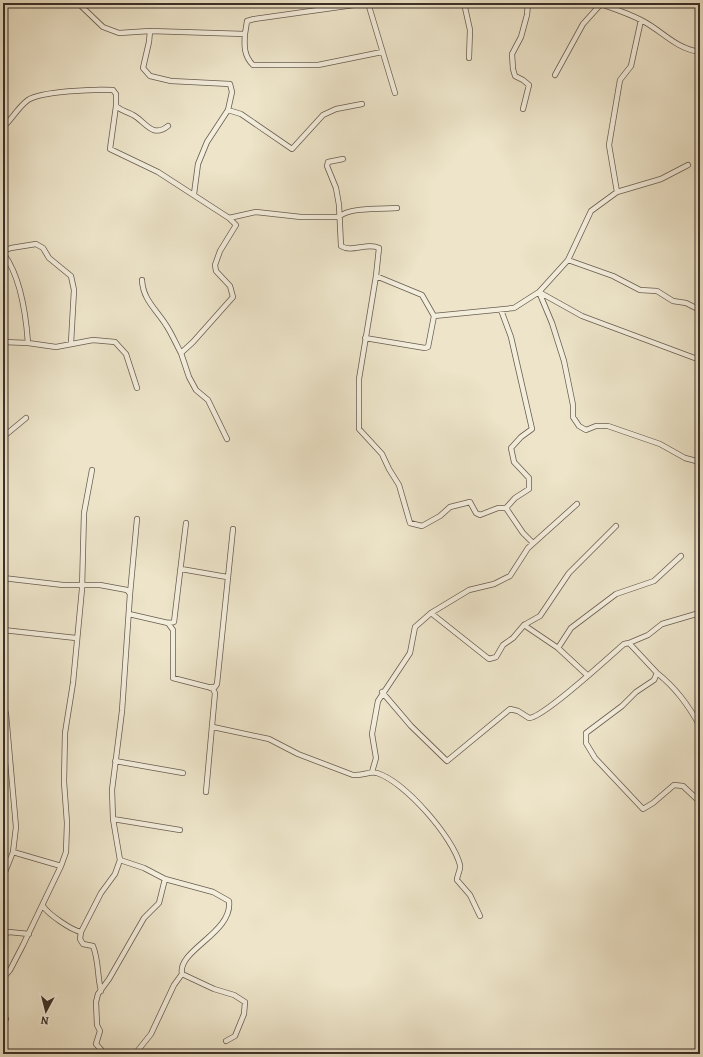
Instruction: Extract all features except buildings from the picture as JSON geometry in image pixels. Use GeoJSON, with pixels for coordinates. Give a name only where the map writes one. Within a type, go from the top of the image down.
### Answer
{"type":"FeatureCollection","features":[{"type":"Feature","properties":{"kind":"street"},"geometry":{"type":"LineString","coordinates":[[78,3],[103,27],[119,33],[150,31],[245,34]]}},
{"type":"Feature","properties":{"kind":"street"},"geometry":{"type":"LineString","coordinates":[[382,52],[318,65],[253,65],[247,59],[244,45],[247,21],[369,3],[395,93]]}},
{"type":"Feature","properties":{"kind":"street"},"geometry":{"type":"LineString","coordinates":[[464,3],[470,30],[469,58]]}},
{"type":"Feature","properties":{"kind":"street"},"geometry":{"type":"LineString","coordinates":[[523,109],[529,85],[515,76],[512,54],[520,38],[527,15],[528,3]]}},
{"type":"Feature","properties":{"kind":"street"},"geometry":{"type":"LineString","coordinates":[[555,75],[583,24],[599,4],[641,20],[686,50],[700,52]]}},
{"type":"Feature","properties":{"kind":"street"},"geometry":{"type":"LineString","coordinates":[[617,192],[609,145],[620,80],[631,66],[641,20]]}},
{"type":"Feature","properties":{"kind":"street"},"geometry":{"type":"LineString","coordinates":[[150,31],[143,68],[150,76],[171,81],[230,84],[232,92],[228,110],[207,142],[198,164],[194,194]]}},
{"type":"Feature","properties":{"kind":"street"},"geometry":{"type":"LineString","coordinates":[[3,127],[13,113],[29,99],[82,89],[113,90],[116,94],[116,106],[110,149],[158,172],[194,194],[229,218],[236,225],[220,251],[215,266],[216,272],[230,286],[232,297],[193,342],[181,353]]}},
{"type":"Feature","properties":{"kind":"street"},"geometry":{"type":"LineString","coordinates":[[228,110],[241,114],[292,149],[323,115],[336,109],[362,104]]}},
{"type":"Feature","properties":{"kind":"street"},"geometry":{"type":"LineString","coordinates":[[116,106],[124,113],[133,115],[141,122],[155,130],[160,131],[168,126]]}},
{"type":"Feature","properties":{"kind":"street"},"geometry":{"type":"LineString","coordinates":[[343,159],[328,162],[327,166],[336,188],[340,246],[345,248],[374,245],[380,248],[359,379],[359,429],[382,454],[399,485],[410,523],[422,526],[440,516],[450,507],[470,502],[476,513],[480,515],[498,508],[506,508],[515,498],[529,489],[529,478],[514,462],[511,448],[521,437],[532,430],[511,337],[501,310]]}},
{"type":"Feature","properties":{"kind":"street"},"geometry":{"type":"LineString","coordinates":[[434,316],[514,308],[539,292],[568,260],[591,211],[617,192],[661,179],[688,165]]}},
{"type":"Feature","properties":{"kind":"street"},"geometry":{"type":"LineString","coordinates":[[229,218],[256,212],[300,217],[339,217],[343,213],[351,211],[398,208]]}},
{"type":"Feature","properties":{"kind":"street"},"geometry":{"type":"LineString","coordinates":[[28,343],[27,329],[17,280],[10,263],[3,252],[11,248],[36,244],[43,248],[49,258],[71,276],[74,290],[71,343]]}},
{"type":"Feature","properties":{"kind":"street"},"geometry":{"type":"LineString","coordinates":[[568,260],[613,276],[640,290],[657,291],[673,301],[686,303],[700,310]]}},
{"type":"Feature","properties":{"kind":"street"},"geometry":{"type":"LineString","coordinates":[[365,338],[424,348],[428,347],[434,316],[422,295],[376,276]]}},
{"type":"Feature","properties":{"kind":"street"},"geometry":{"type":"LineString","coordinates":[[142,280],[142,291],[167,326],[181,353],[188,377],[196,390],[208,400],[227,439]]}},
{"type":"Feature","properties":{"kind":"street"},"geometry":{"type":"LineString","coordinates":[[539,292],[582,316],[700,360]]}},
{"type":"Feature","properties":{"kind":"street"},"geometry":{"type":"LineString","coordinates":[[539,292],[564,361],[573,405],[573,417],[579,426],[586,430],[596,426],[608,426],[660,444],[685,458],[700,462]]}},
{"type":"Feature","properties":{"kind":"street"},"geometry":{"type":"LineString","coordinates":[[3,342],[56,346],[93,340],[115,342],[126,354],[137,388]]}},
{"type":"Feature","properties":{"kind":"street"},"geometry":{"type":"LineString","coordinates":[[3,438],[26,418]]}},
{"type":"Feature","properties":{"kind":"street"},"geometry":{"type":"LineString","coordinates":[[3,978],[10,970],[29,934],[61,866],[66,852],[67,824],[64,782],[65,733],[73,683],[76,638],[82,594],[81,584],[84,513],[92,470]]}},
{"type":"Feature","properties":{"kind":"street"},"geometry":{"type":"LineString","coordinates":[[372,772],[376,758],[372,734],[378,701],[382,692],[395,673],[404,664],[410,653],[415,627],[431,613],[469,590],[494,584],[510,576],[516,564],[533,543],[577,504]]}},
{"type":"Feature","properties":{"kind":"street"},"geometry":{"type":"LineString","coordinates":[[506,508],[523,533],[533,543]]}},
{"type":"Feature","properties":{"kind":"street"},"geometry":{"type":"LineString","coordinates":[[101,991],[98,981],[96,953],[93,946],[83,944],[80,939],[81,932],[101,893],[115,874],[120,860],[114,819],[112,790],[122,711],[137,519]]}},
{"type":"Feature","properties":{"kind":"street"},"geometry":{"type":"LineString","coordinates":[[129,614],[172,624],[175,620],[186,523]]}},
{"type":"Feature","properties":{"kind":"street"},"geometry":{"type":"LineString","coordinates":[[431,613],[489,659],[496,657],[503,645],[513,638],[524,625],[540,616],[570,573],[616,526]]}},
{"type":"Feature","properties":{"kind":"street"},"geometry":{"type":"LineString","coordinates":[[208,687],[214,687],[217,684],[233,529]]}},
{"type":"Feature","properties":{"kind":"street"},"geometry":{"type":"LineString","coordinates":[[558,648],[571,628],[616,594],[654,581],[680,556]]}},
{"type":"Feature","properties":{"kind":"street"},"geometry":{"type":"LineString","coordinates":[[181,569],[227,576]]}},
{"type":"Feature","properties":{"kind":"street"},"geometry":{"type":"LineString","coordinates":[[3,578],[63,585],[81,584],[124,589],[130,594]]}},
{"type":"Feature","properties":{"kind":"street"},"geometry":{"type":"LineString","coordinates":[[382,692],[411,726],[447,761],[505,712],[513,709],[529,718],[534,717],[557,701],[624,644],[648,635],[662,624],[696,614]]}},
{"type":"Feature","properties":{"kind":"street"},"geometry":{"type":"LineString","coordinates":[[168,623],[173,630],[173,678],[208,687],[213,689],[215,693],[206,792]]}},
{"type":"Feature","properties":{"kind":"street"},"geometry":{"type":"LineString","coordinates":[[524,625],[558,648],[587,675]]}},
{"type":"Feature","properties":{"kind":"street"},"geometry":{"type":"LineString","coordinates":[[3,630],[76,638]]}},
{"type":"Feature","properties":{"kind":"street"},"geometry":{"type":"LineString","coordinates":[[629,643],[657,673],[672,684],[688,705],[700,726]]}},
{"type":"Feature","properties":{"kind":"street"},"geometry":{"type":"LineString","coordinates":[[657,673],[654,680],[636,692],[622,706],[586,733],[586,743],[594,758],[643,809],[653,803],[674,785],[683,786],[700,802]]}},
{"type":"Feature","properties":{"kind":"street"},"geometry":{"type":"LineString","coordinates":[[3,703],[16,827],[13,852],[3,878]]}},
{"type":"Feature","properties":{"kind":"street"},"geometry":{"type":"LineString","coordinates":[[213,727],[269,739],[298,754],[353,775],[360,776],[372,772],[389,779],[417,800],[442,831],[460,866],[457,880],[470,895],[480,916]]}},
{"type":"Feature","properties":{"kind":"street"},"geometry":{"type":"LineString","coordinates":[[3,759],[9,759]]}},
{"type":"Feature","properties":{"kind":"street"},"geometry":{"type":"LineString","coordinates":[[115,761],[183,773]]}},
{"type":"Feature","properties":{"kind":"street"},"geometry":{"type":"LineString","coordinates":[[114,819],[180,830]]}},
{"type":"Feature","properties":{"kind":"street"},"geometry":{"type":"LineString","coordinates":[[13,852],[61,866]]}},
{"type":"Feature","properties":{"kind":"street"},"geometry":{"type":"LineString","coordinates":[[120,860],[144,868],[165,879],[214,892],[229,901],[230,909],[224,922],[186,960],[181,970],[182,974],[174,985],[151,1034],[135,1054]]}},
{"type":"Feature","properties":{"kind":"street"},"geometry":{"type":"LineString","coordinates":[[105,1054],[96,1044],[100,1031],[97,1025],[96,1002],[144,918],[159,903],[165,879]]}},
{"type":"Feature","properties":{"kind":"street"},"geometry":{"type":"LineString","coordinates":[[42,906],[47,912],[75,931],[81,932]]}},
{"type":"Feature","properties":{"kind":"street"},"geometry":{"type":"LineString","coordinates":[[3,935],[9,932],[29,934]]}},
{"type":"Feature","properties":{"kind":"street"},"geometry":{"type":"LineString","coordinates":[[182,974],[214,990],[234,996],[245,1002],[244,1014],[235,1036],[226,1041]]}},
{"type":"Feature","properties":{"kind":"waterway"},"geometry":{"type":"LineString","coordinates":[[615,1054],[621,1052]]}}]}
